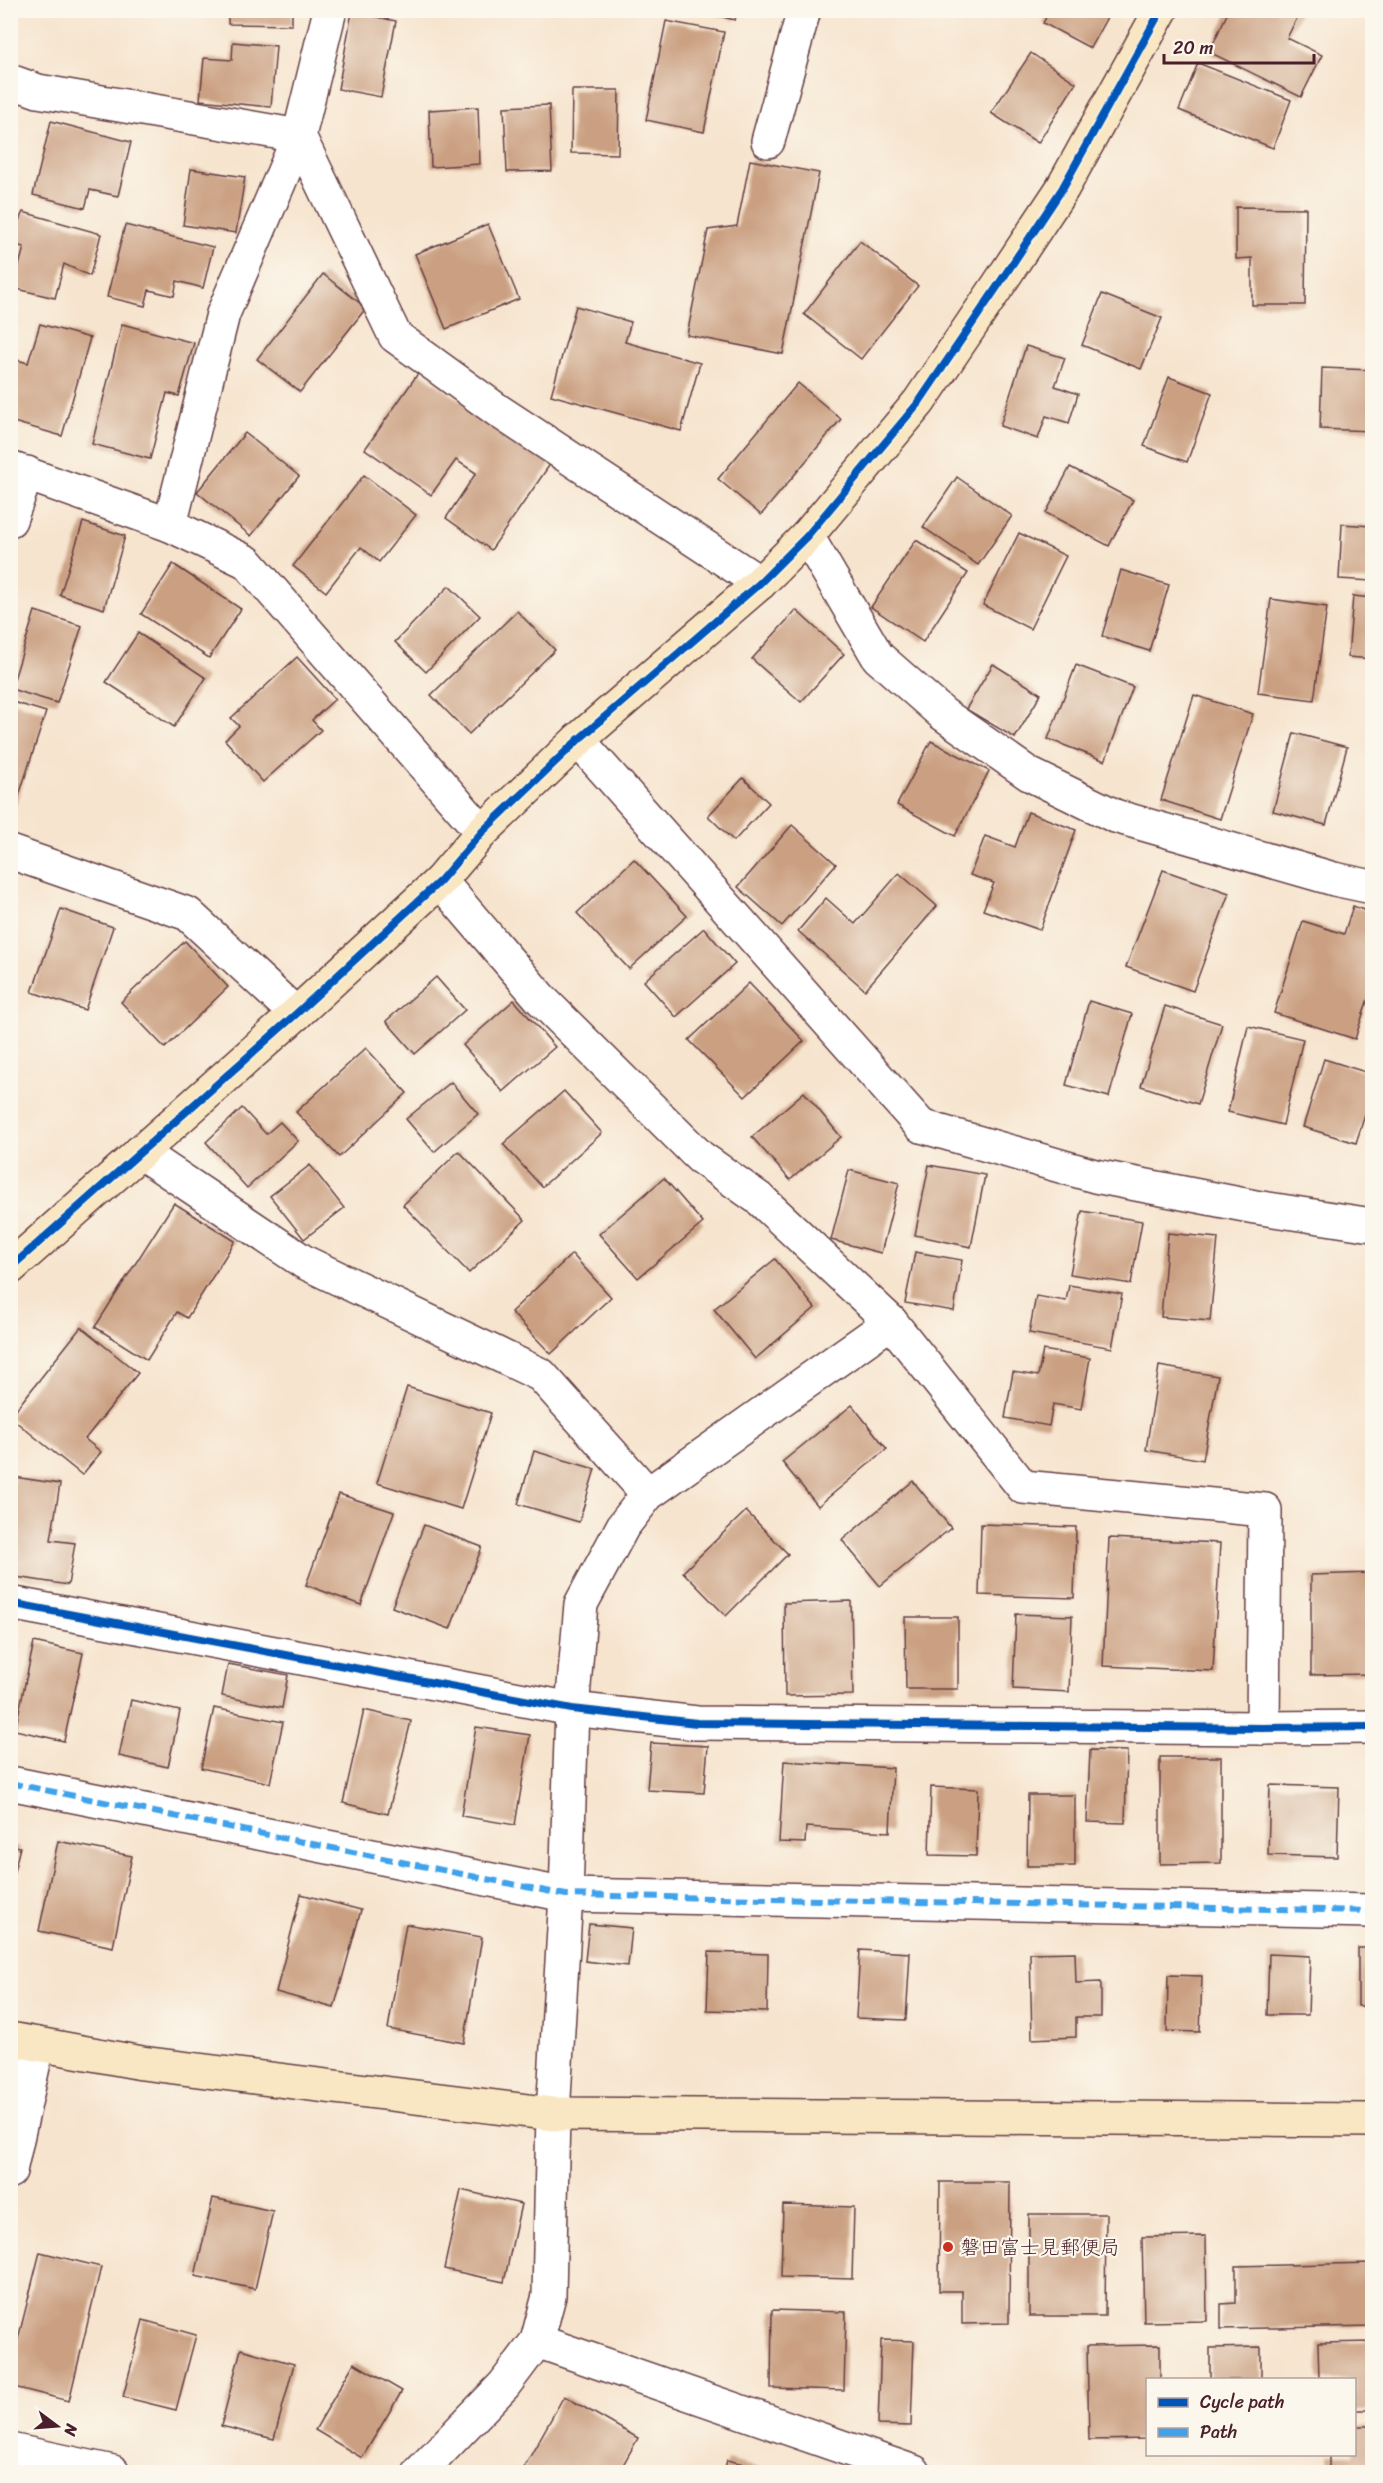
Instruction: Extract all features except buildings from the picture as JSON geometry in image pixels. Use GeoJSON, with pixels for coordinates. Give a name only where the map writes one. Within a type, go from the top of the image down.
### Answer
{"type":"FeatureCollection","features":[{"type":"Feature","properties":{"kind":"street"},"geometry":{"type":"LineString","coordinates":[[170,525],[224,314],[298,136],[330,10]]}},
{"type":"Feature","properties":{"kind":"street"},"geometry":{"type":"LineString","coordinates":[[768,141],[804,10]]}},
{"type":"Feature","properties":{"kind":"street"},"geometry":{"type":"LineString","coordinates":[[10,1268],[296,1014],[440,881],[482,832],[578,740],[760,583],[807,536],[919,402],[1062,189],[1161,10]]}},
{"type":"Feature","properties":{"kind":"street"},"geometry":{"type":"LineString","coordinates":[[10,81],[38,91],[298,136]]}},
{"type":"Feature","properties":{"kind":"street"},"geometry":{"type":"LineString","coordinates":[[298,136],[395,336],[497,410],[760,583]]}},
{"type":"Feature","properties":{"kind":"street"},"geometry":{"type":"LineString","coordinates":[[10,520],[19,471],[170,525],[247,562],[482,832]]}},
{"type":"Feature","properties":{"kind":"street"},"geometry":{"type":"LineString","coordinates":[[807,536],[878,657],[943,714],[1029,774],[1115,816],[1335,879],[1372,887]]}},
{"type":"Feature","properties":{"kind":"street"},"geometry":{"type":"LineString","coordinates":[[578,740],[921,1126],[1095,1176],[1255,1207],[1372,1225]]}},
{"type":"Feature","properties":{"kind":"street"},"geometry":{"type":"LineString","coordinates":[[10,852],[188,914],[296,1014]]}},
{"type":"Feature","properties":{"kind":"street"},"geometry":{"type":"LineString","coordinates":[[440,881],[541,999],[700,1157],[761,1200],[891,1322],[1023,1487],[1265,1510],[1263,1728]]}},
{"type":"Feature","properties":{"kind":"street"},"geometry":{"type":"LineString","coordinates":[[140,1152],[304,1262],[542,1375],[648,1494]]}},
{"type":"Feature","properties":{"kind":"street"},"geometry":{"type":"LineString","coordinates":[[420,2472],[504,2385],[537,2341],[549,2296],[553,2114],[566,1894],[572,1709],[581,1604],[623,1526],[648,1494],[891,1322]]}},
{"type":"Feature","properties":{"kind":"street"},"geometry":{"type":"LineString","coordinates":[[10,1603],[572,1709],[697,1723],[1372,1727]]}},
{"type":"Feature","properties":{"kind":"street"},"geometry":{"type":"LineString","coordinates":[[10,1783],[566,1894],[1372,1911]]}},
{"type":"Feature","properties":{"kind":"street"},"geometry":{"type":"LineString","coordinates":[[10,2171],[24,2041],[142,2064],[553,2114],[1372,2120]]}},
{"type":"Feature","properties":{"kind":"street"},"geometry":{"type":"LineString","coordinates":[[537,2341],[914,2472]]}},
{"type":"Feature","properties":{"kind":"street"},"geometry":{"type":"LineString","coordinates":[[10,2450],[112,2472]]}},
{"type":"Feature","properties":{"kind":"marked path"},"geometry":{"type":"LineString","coordinates":[[10,1783],[566,1895],[1372,1911]]}},
{"type":"Feature","properties":{"kind":"cycle path"},"geometry":{"type":"LineString","coordinates":[[10,1268],[296,1014],[440,881],[482,832],[578,740],[760,583],[807,536],[919,402],[997,287],[1062,189],[1161,10]]}},
{"type":"Feature","properties":{"kind":"cycle path"},"geometry":{"type":"LineString","coordinates":[[10,1603],[572,1709],[697,1723],[1372,1727]]}},
{"type":"Feature","properties":{"kind":"place","name":"磐田富士見郵便局"},"geometry":{"type":"Point","coordinates":[948,2247]}}]}
